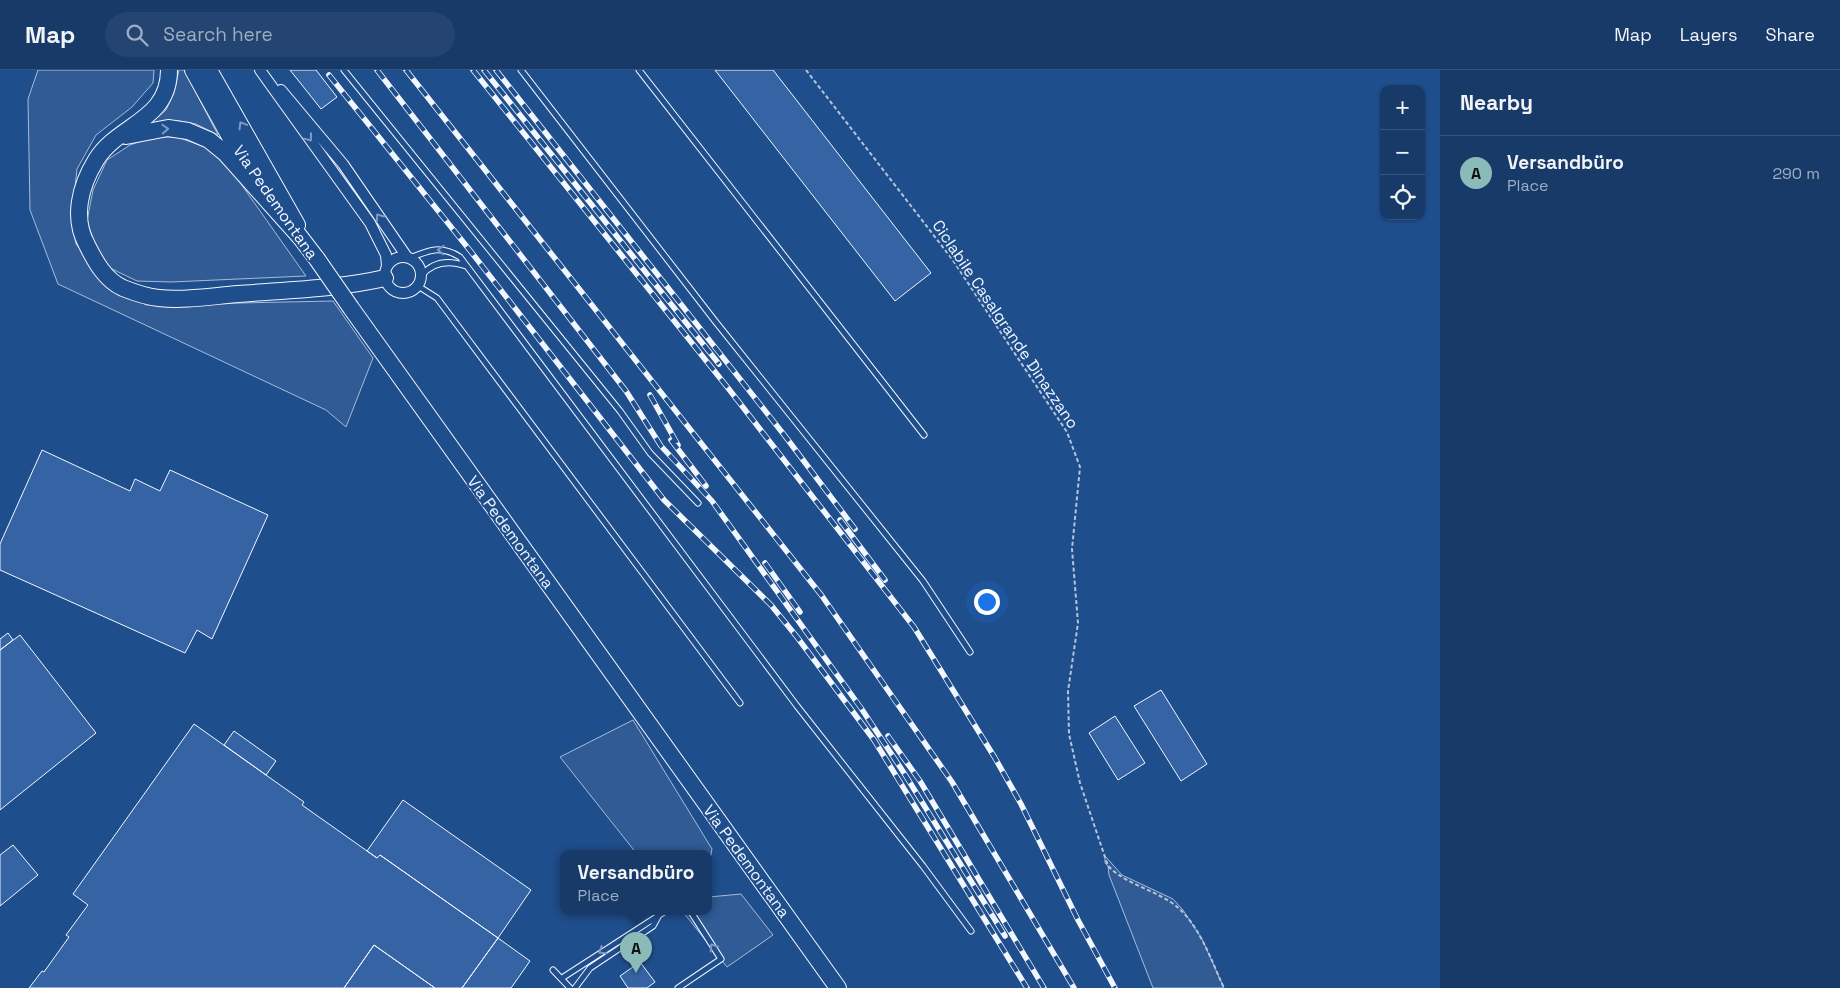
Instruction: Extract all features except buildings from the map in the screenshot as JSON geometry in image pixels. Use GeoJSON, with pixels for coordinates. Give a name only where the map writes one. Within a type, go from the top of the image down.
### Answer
{"type":"FeatureCollection","features":[{"type":"Feature","properties":{"kind":"main road"},"geometry":{"type":"LineString","coordinates":[[170,70],[164,96],[153,112],[117,139],[96,158],[82,190],[78,210],[79,232],[100,268],[121,287],[159,298],[322,288],[386,272]]}},
{"type":"Feature","properties":{"kind":"main road","name":"Via Pedemontana"},"geometry":{"type":"LineString","coordinates":[[193,70],[234,144],[838,988]]}},
{"type":"Feature","properties":{"kind":"main road"},"geometry":{"type":"LineString","coordinates":[[209,70],[317,259]]}},
{"type":"Feature","properties":{"kind":"main road"},"geometry":{"type":"LineString","coordinates":[[117,139],[145,131],[168,128],[188,132],[209,140],[225,153],[300,237]]}},
{"type":"Feature","properties":{"kind":"street"},"geometry":{"type":"LineString","coordinates":[[260,70],[370,223],[386,255],[386,272],[391,289],[396,292],[408,293],[418,286],[422,275],[418,264],[408,257],[343,164],[272,79],[268,70]]}},
{"type":"Feature","properties":{"kind":"street"},"geometry":{"type":"LineString","coordinates":[[386,272],[397,258],[408,257]]}},
{"type":"Feature","properties":{"kind":"lane"},"geometry":{"type":"LineString","coordinates":[[344,70],[620,411],[650,454],[698,503]]}},
{"type":"Feature","properties":{"kind":"lane"},"geometry":{"type":"LineString","coordinates":[[521,70],[715,321],[923,582],[970,652]]}},
{"type":"Feature","properties":{"kind":"lane"},"geometry":{"type":"LineString","coordinates":[[639,70],[924,436]]}},
{"type":"Feature","properties":{"kind":"lane"},"geometry":{"type":"LineString","coordinates":[[408,257],[432,250],[450,250],[460,257],[796,706],[924,866],[970,931]]}},
{"type":"Feature","properties":{"kind":"lane"},"geometry":{"type":"LineString","coordinates":[[422,275],[428,267],[445,262],[453,262],[466,267]]}},
{"type":"Feature","properties":{"kind":"lane"},"geometry":{"type":"LineString","coordinates":[[418,286],[437,298],[740,704]]}},
{"type":"Feature","properties":{"kind":"lane"},"geometry":{"type":"LineString","coordinates":[[678,988],[721,959],[693,915]]}},
{"type":"Feature","properties":{"kind":"lane"},"geometry":{"type":"LineString","coordinates":[[562,978],[658,916]]}},
{"type":"Feature","properties":{"kind":"lane"},"geometry":{"type":"LineString","coordinates":[[575,988],[590,968],[653,926],[658,916]]}},
{"type":"Feature","properties":{"kind":"lane"},"geometry":{"type":"LineString","coordinates":[[553,970],[570,988]]}},
{"type":"Feature","properties":{"kind":"path","name":"Ciclabile Casalgrande Dinazzano"},"geometry":{"type":"LineString","coordinates":[[806,70],[952,259],[1067,432],[1080,467],[1072,549],[1078,623],[1068,691],[1069,734],[1080,783],[1108,866],[1118,876],[1169,901],[1185,914],[1202,939],[1224,988]]}},
{"type":"Feature","properties":{"kind":"shaded area"},"geometry":{"type":"Polygon","coordinates":[[[38,70],[154,70],[153,83],[132,107],[96,135],[77,169],[73,206],[76,244],[105,282],[146,305],[333,301],[373,358],[346,427],[326,410],[58,284],[30,210],[28,99],[38,70]]]}},
{"type":"Feature","properties":{"kind":"shaded area"},"geometry":{"type":"Polygon","coordinates":[[[179,70],[184,70],[218,135],[196,124],[179,121],[151,123],[166,110],[174,93],[179,70]]]}},
{"type":"Feature","properties":{"kind":"shaded area"},"geometry":{"type":"Polygon","coordinates":[[[153,137],[177,137],[205,147],[224,160],[306,276],[171,282],[137,281],[110,268],[99,256],[87,221],[93,190],[107,160],[130,145],[153,137]]]}},
{"type":"Feature","properties":{"kind":"shaded area"},"geometry":{"type":"Polygon","coordinates":[[[633,720],[712,850],[634,850],[560,757],[633,720]]]}},
{"type":"Feature","properties":{"kind":"shaded area"},"geometry":{"type":"Polygon","coordinates":[[[1105,856],[1122,875],[1173,899],[1183,910],[1202,939],[1224,988],[1153,988],[1109,875],[1105,856]]]}},
{"type":"Feature","properties":{"kind":"shaded area"},"geometry":{"type":"Polygon","coordinates":[[[741,894],[773,935],[727,967],[685,915],[712,915],[712,897],[741,894]]]}},
{"type":"Feature","properties":{"kind":"railway"},"geometry":{"type":"LineString","coordinates":[[377,70],[626,391],[661,446],[712,501],[861,708],[904,773],[1005,936]]}},
{"type":"Feature","properties":{"kind":"railway"},"geometry":{"type":"LineString","coordinates":[[406,70],[822,596],[952,782],[1074,988]]}},
{"type":"Feature","properties":{"kind":"railway"},"geometry":{"type":"LineString","coordinates":[[473,70],[728,388],[914,627],[995,758],[1021,804],[1078,920],[1115,988]]}},
{"type":"Feature","properties":{"kind":"railway"},"geometry":{"type":"LineString","coordinates":[[484,70],[719,364]]}},
{"type":"Feature","properties":{"kind":"railway"},"geometry":{"type":"LineString","coordinates":[[496,70],[785,436],[855,529]]}},
{"type":"Feature","properties":{"kind":"railway"},"geometry":{"type":"LineString","coordinates":[[329,75],[472,253],[664,500],[771,605],[797,637],[874,740],[1027,988]]}},
{"type":"Feature","properties":{"kind":"railway"},"geometry":{"type":"LineString","coordinates":[[650,395],[678,445]]}},
{"type":"Feature","properties":{"kind":"railway"},"geometry":{"type":"LineString","coordinates":[[671,440],[706,486]]}},
{"type":"Feature","properties":{"kind":"railway"},"geometry":{"type":"LineString","coordinates":[[840,520],[885,580]]}},
{"type":"Feature","properties":{"kind":"railway"},"geometry":{"type":"LineString","coordinates":[[765,563],[800,612]]}},
{"type":"Feature","properties":{"kind":"railway"},"geometry":{"type":"LineString","coordinates":[[888,736],[920,781],[1044,988]]}},
{"type":"Feature","properties":{"kind":"place","name":"Versandbüro"},"geometry":{"type":"Point","coordinates":[636,973]}}]}
